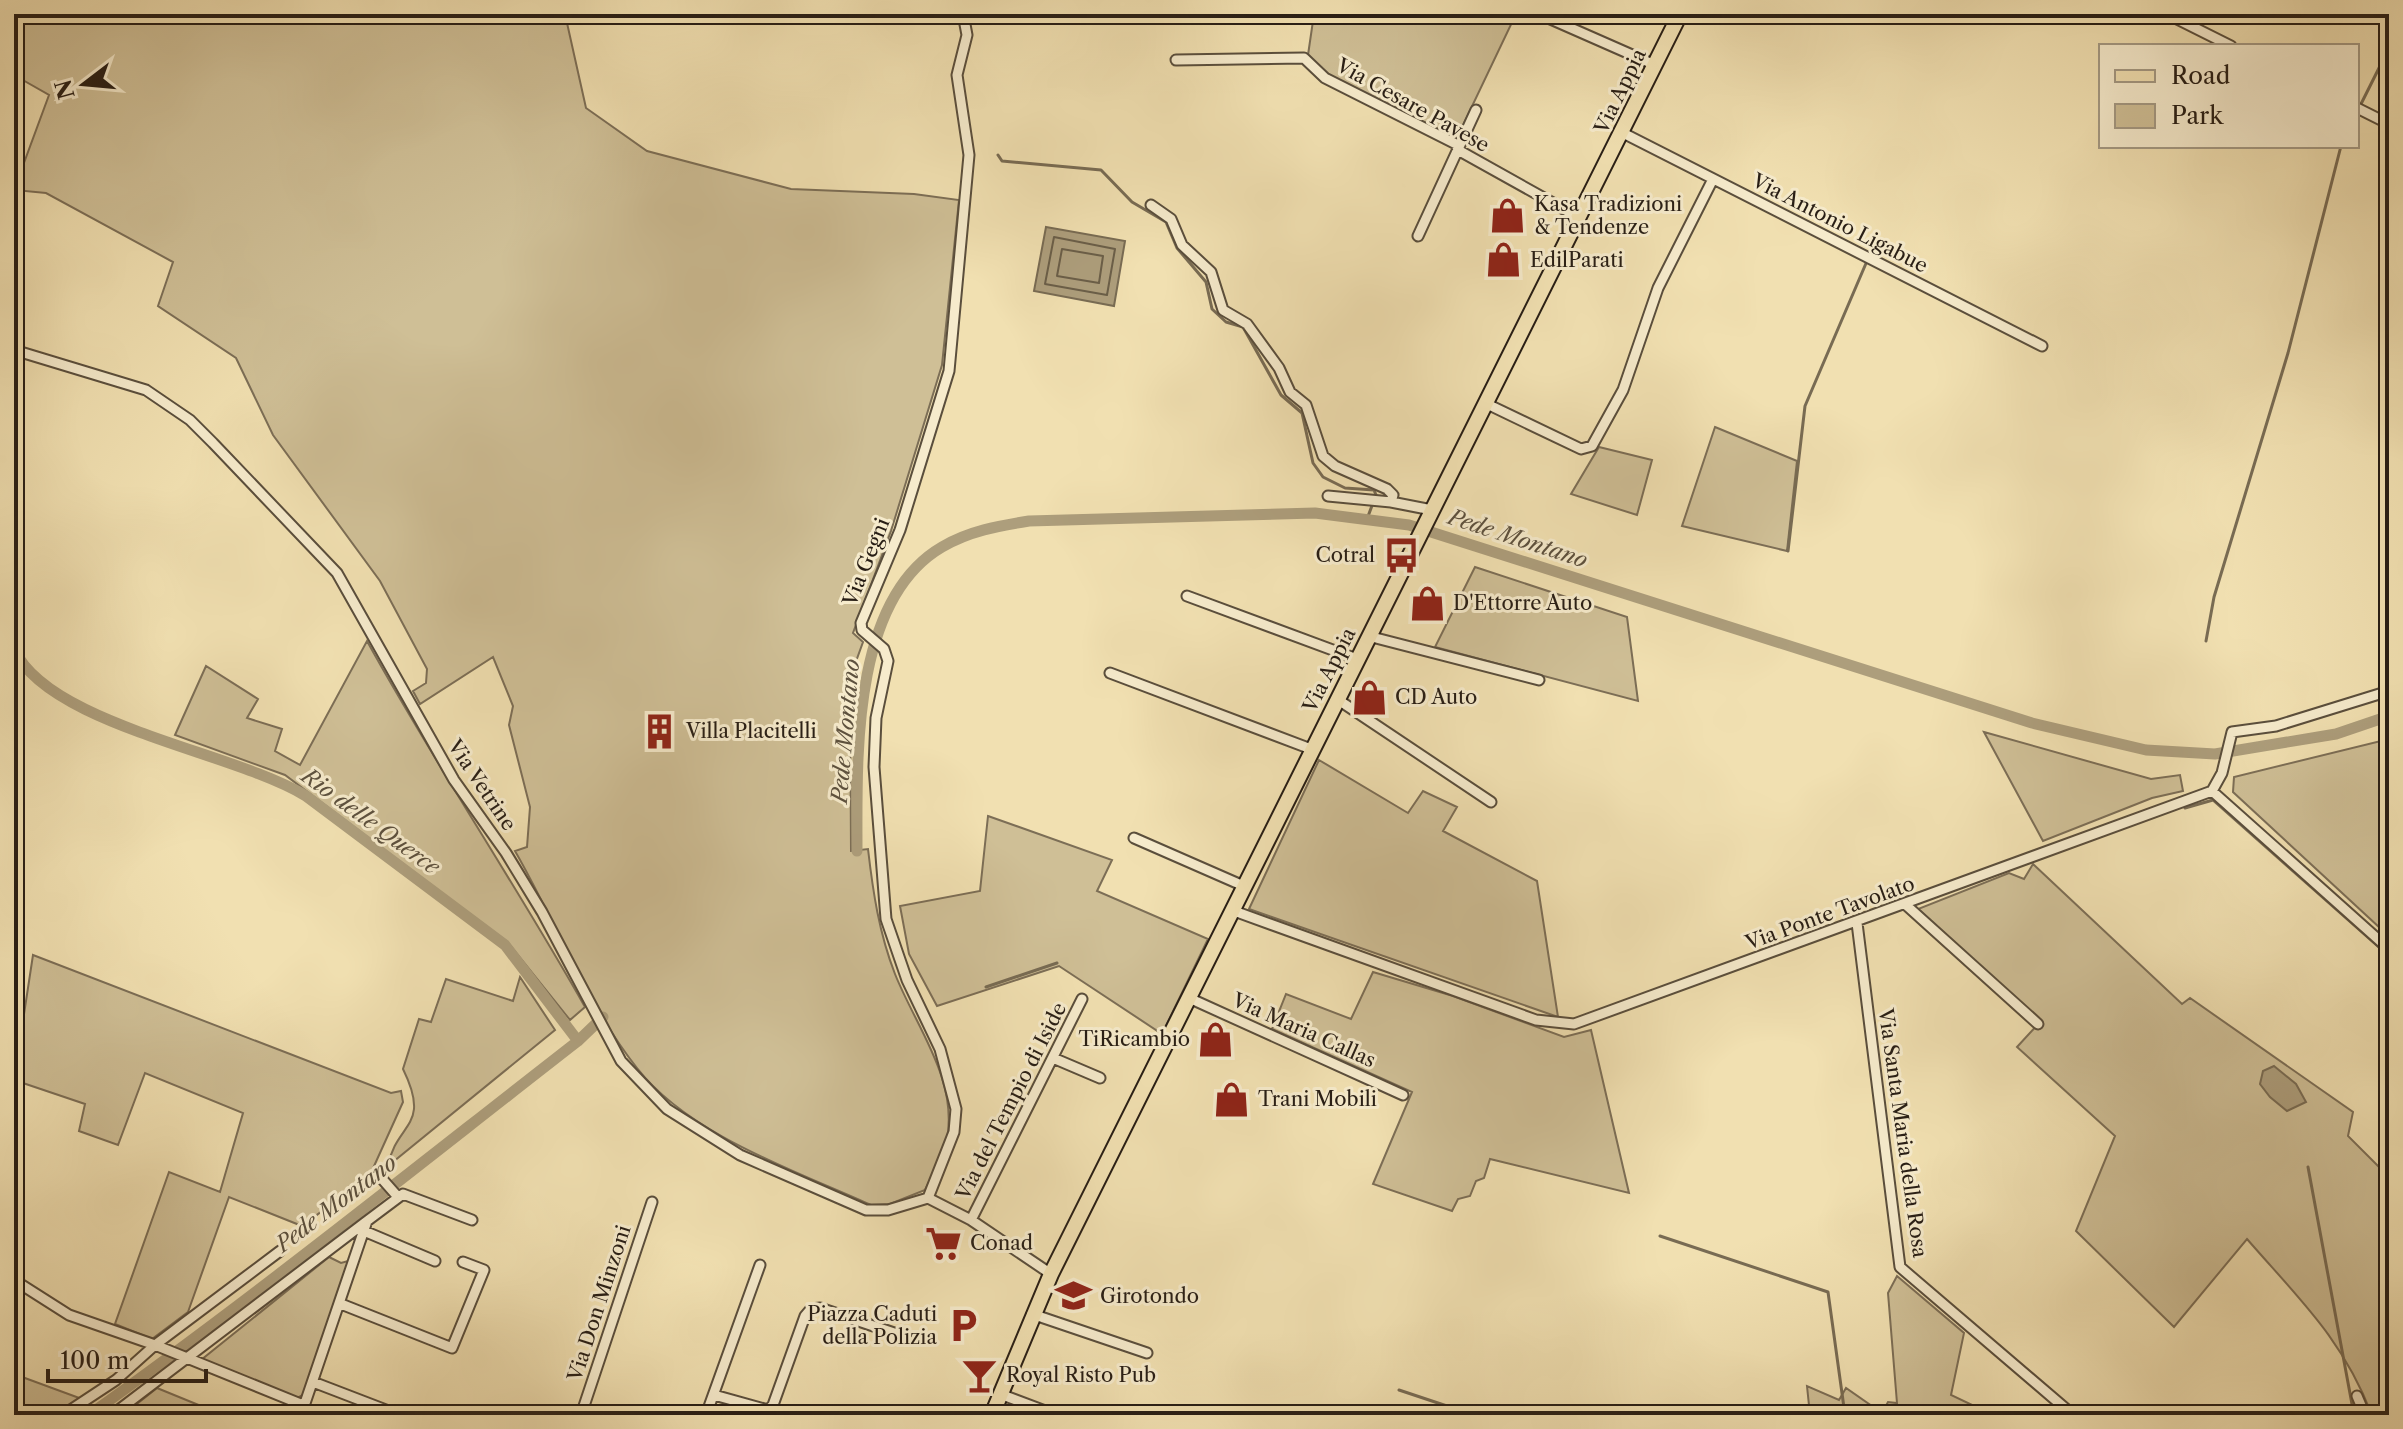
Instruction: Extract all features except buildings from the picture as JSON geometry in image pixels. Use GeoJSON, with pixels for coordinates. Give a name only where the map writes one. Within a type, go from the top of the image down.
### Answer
{"type":"FeatureCollection","features":[{"type":"Feature","properties":{"kind":"main road","name":"Via Appia"},"geometry":{"type":"LineString","coordinates":[[992,1415],[1051,1274],[1680,14]]}},
{"type":"Feature","properties":{"kind":"street","name":"Via Gegni"},"geometry":{"type":"LineString","coordinates":[[928,1198],[954,1132],[956,1109],[940,1049],[907,980],[886,919],[874,767],[876,718],[888,661],[884,649],[862,630],[861,623],[920,471],[949,371],[969,155],[957,75],[967,35],[963,14]]}},
{"type":"Feature","properties":{"kind":"street"},"geometry":{"type":"LineString","coordinates":[[1539,14],[1655,65]]}},
{"type":"Feature","properties":{"kind":"street"},"geometry":{"type":"LineString","coordinates":[[2167,14],[2227,44]]}},
{"type":"Feature","properties":{"kind":"street","name":"Via Cesare Pavese"},"geometry":{"type":"LineString","coordinates":[[1176,60],[1304,58],[1325,78],[1456,144],[1458,150],[1578,217]]}},
{"type":"Feature","properties":{"kind":"street"},"geometry":{"type":"LineString","coordinates":[[2359,109],[2389,124]]}},
{"type":"Feature","properties":{"kind":"street"},"geometry":{"type":"LineString","coordinates":[[1418,236],[1476,110]]}},
{"type":"Feature","properties":{"kind":"street","name":"Via Antonio Ligabue"},"geometry":{"type":"LineString","coordinates":[[1623,133],[2042,346]]}},
{"type":"Feature","properties":{"kind":"street"},"geometry":{"type":"LineString","coordinates":[[1485,403],[1581,449],[1592,446],[1623,390],[1658,288],[1713,179]]}},
{"type":"Feature","properties":{"kind":"street"},"geometry":{"type":"LineString","coordinates":[[1151,205],[1171,219],[1182,245],[1211,272],[1223,310],[1247,324],[1279,368],[1290,392],[1306,405],[1323,456],[1335,466],[1387,489],[1393,495],[1391,502]]}},
{"type":"Feature","properties":{"kind":"street","name":"Via Vetrine"},"geometry":{"type":"LineString","coordinates":[[14,350],[118,379],[167,403],[213,443],[337,573],[454,780],[506,853],[542,912],[621,1061],[667,1109],[740,1155],[866,1210],[888,1210],[928,1198]]}},
{"type":"Feature","properties":{"kind":"street"},"geometry":{"type":"LineString","coordinates":[[1328,496],[1391,502],[1432,512]]}},
{"type":"Feature","properties":{"kind":"street"},"geometry":{"type":"LineString","coordinates":[[1187,596],[1357,659]]}},
{"type":"Feature","properties":{"kind":"street"},"geometry":{"type":"LineString","coordinates":[[1368,636],[1539,680]]}},
{"type":"Feature","properties":{"kind":"street"},"geometry":{"type":"LineString","coordinates":[[1110,673],[1311,749]]}},
{"type":"Feature","properties":{"kind":"street"},"geometry":{"type":"LineString","coordinates":[[2389,691],[2276,726],[2232,732],[2224,764],[2212,791],[2389,949]]}},
{"type":"Feature","properties":{"kind":"street"},"geometry":{"type":"LineString","coordinates":[[1337,699],[1491,802]]}},
{"type":"Feature","properties":{"kind":"street","name":"Via Ponte Tavolato"},"geometry":{"type":"LineString","coordinates":[[1234,911],[1536,1020],[1574,1024],[2212,791]]}},
{"type":"Feature","properties":{"kind":"street"},"geometry":{"type":"LineString","coordinates":[[1134,838],[1246,887]]}},
{"type":"Feature","properties":{"kind":"street"},"geometry":{"type":"LineString","coordinates":[[1906,905],[2038,1024]]}},
{"type":"Feature","properties":{"kind":"street","name":"Via Santa Maria della Rosa"},"geometry":{"type":"LineString","coordinates":[[1857,923],[1900,1267],[2073,1415]]}},
{"type":"Feature","properties":{"kind":"street","name":"Via Maria Callas"},"geometry":{"type":"LineString","coordinates":[[1189,998],[1403,1095]]}},
{"type":"Feature","properties":{"kind":"street","name":"Via del Tempio di Iside"},"geometry":{"type":"LineString","coordinates":[[971,1220],[1082,999]]}},
{"type":"Feature","properties":{"kind":"street"},"geometry":{"type":"LineString","coordinates":[[1053,1058],[1100,1078]]}},
{"type":"Feature","properties":{"kind":"street"},"geometry":{"type":"LineString","coordinates":[[383,1180],[398,1195],[472,1220]]}},
{"type":"Feature","properties":{"kind":"street"},"geometry":{"type":"LineString","coordinates":[[112,1415],[365,1226],[398,1195]]}},
{"type":"Feature","properties":{"kind":"street"},"geometry":{"type":"LineString","coordinates":[[928,1198],[971,1220],[1051,1274]]}},
{"type":"Feature","properties":{"kind":"street","name":"Via Don Minzoni"},"geometry":{"type":"LineString","coordinates":[[581,1415],[652,1202]]}},
{"type":"Feature","properties":{"kind":"street"},"geometry":{"type":"LineString","coordinates":[[365,1226],[435,1261]]}},
{"type":"Feature","properties":{"kind":"street"},"geometry":{"type":"LineString","coordinates":[[14,1280],[69,1315],[187,1358],[302,1410],[341,1304],[365,1226]]}},
{"type":"Feature","properties":{"kind":"street"},"geometry":{"type":"LineString","coordinates":[[63,1415],[116,1380],[155,1345],[280,1251]]}},
{"type":"Feature","properties":{"kind":"street"},"geometry":{"type":"LineString","coordinates":[[341,1304],[452,1348],[484,1270],[463,1262]]}},
{"type":"Feature","properties":{"kind":"street"},"geometry":{"type":"LineString","coordinates":[[706,1415],[760,1265]]}},
{"type":"Feature","properties":{"kind":"street"},"geometry":{"type":"LineString","coordinates":[[714,1395],[768,1410],[773,1405],[805,1316],[811,1309],[820,1308],[903,1336]]}},
{"type":"Feature","properties":{"kind":"street"},"geometry":{"type":"LineString","coordinates":[[1032,1314],[1147,1353]]}},
{"type":"Feature","properties":{"kind":"street"},"geometry":{"type":"LineString","coordinates":[[313,1382],[399,1415]]}},
{"type":"Feature","properties":{"kind":"street"},"geometry":{"type":"LineString","coordinates":[[1000,1394],[1056,1415]]}},
{"type":"Feature","properties":{"kind":"street"},"geometry":{"type":"LineString","coordinates":[[2357,1396],[2365,1415]]}},
{"type":"Feature","properties":{"kind":"green space"},"geometry":{"type":"Polygon","coordinates":[[[14,14],[565,14],[586,108],[647,151],[791,189],[914,194],[959,200],[942,365],[891,531],[853,633],[863,642],[850,678],[851,851],[868,849],[877,912],[889,959],[933,1054],[946,1095],[949,1117],[947,1139],[941,1159],[925,1190],[890,1204],[871,1205],[714,1132],[659,1092],[637,1068],[602,1017],[515,851],[527,847],[530,807],[509,725],[513,706],[493,657],[420,704],[413,691],[426,683],[427,669],[380,581],[273,435],[236,358],[158,306],[173,262],[46,193],[14,190],[49,95],[14,75],[14,14]]]}},
{"type":"Feature","properties":{"kind":"green space"},"geometry":{"type":"Polygon","coordinates":[[[1314,14],[1344,14],[1355,20],[1357,14],[1516,14],[1456,140],[1325,74],[1308,55],[1314,14]]]}},
{"type":"Feature","properties":{"kind":"green space"},"geometry":{"type":"Polygon","coordinates":[[[1715,427],[1797,461],[1787,551],[1682,526],[1715,427]]]}},
{"type":"Feature","properties":{"kind":"green space"},"geometry":{"type":"Polygon","coordinates":[[[1599,447],[1652,460],[1637,515],[1571,494],[1599,447]]]}},
{"type":"Feature","properties":{"kind":"green space"},"geometry":{"type":"Polygon","coordinates":[[[1475,567],[1627,617],[1638,701],[1435,647],[1475,567]]]}},
{"type":"Feature","properties":{"kind":"green space"},"geometry":{"type":"Polygon","coordinates":[[[367,641],[585,1007],[570,1020],[509,944],[285,775],[175,735],[206,666],[258,699],[247,718],[282,729],[275,751],[300,765],[367,641]]]}},
{"type":"Feature","properties":{"kind":"green space"},"geometry":{"type":"Polygon","coordinates":[[[1984,732],[2151,779],[2180,775],[2183,791],[2152,798],[2043,841],[1984,732]]]}},
{"type":"Feature","properties":{"kind":"green space"},"geometry":{"type":"Polygon","coordinates":[[[2389,739],[2389,918],[2380,928],[2233,792],[2234,777],[2389,739]]]}},
{"type":"Feature","properties":{"kind":"green space"},"geometry":{"type":"Polygon","coordinates":[[[1319,760],[1408,813],[1423,791],[1457,807],[1443,831],[1537,881],[1558,1017],[1249,909],[1319,760]]]}},
{"type":"Feature","properties":{"kind":"green space"},"geometry":{"type":"Polygon","coordinates":[[[988,816],[1112,860],[1097,891],[1208,939],[1162,1034],[1059,966],[937,1006],[909,954],[900,906],[980,891],[988,816]]]}},
{"type":"Feature","properties":{"kind":"green space"},"geometry":{"type":"Polygon","coordinates":[[[2033,864],[2182,1004],[2190,998],[2353,1112],[2348,1136],[2389,1177],[2389,1415],[2372,1415],[2333,1342],[2302,1301],[2247,1239],[2174,1327],[2076,1231],[2115,1136],[2017,1047],[2040,1022],[1918,909],[2009,873],[2024,879],[2033,864]]]}},
{"type":"Feature","properties":{"kind":"green space"},"geometry":{"type":"Polygon","coordinates":[[[33,955],[391,1093],[401,1091],[403,1102],[370,1175],[302,1226],[229,1197],[188,1312],[152,1339],[115,1324],[169,1172],[220,1192],[243,1113],[145,1073],[118,1145],[79,1131],[85,1104],[14,1080],[33,955]]]}},
{"type":"Feature","properties":{"kind":"green space"},"geometry":{"type":"Polygon","coordinates":[[[1373,972],[1453,996],[1564,1037],[1591,1030],[1629,1193],[1490,1159],[1484,1178],[1476,1181],[1470,1196],[1458,1199],[1452,1211],[1373,1184],[1412,1092],[1272,1029],[1286,994],[1351,1019],[1373,972]]]}},
{"type":"Feature","properties":{"kind":"green space"},"geometry":{"type":"Polygon","coordinates":[[[520,977],[555,1030],[388,1166],[392,1152],[413,1114],[411,1088],[403,1069],[419,1019],[431,1022],[446,979],[513,1001],[520,977]]]}},
{"type":"Feature","properties":{"kind":"green space"},"geometry":{"type":"Polygon","coordinates":[[[329,1257],[341,1263],[352,1260],[303,1395],[297,1398],[201,1360],[329,1257]]]}},
{"type":"Feature","properties":{"kind":"green space"},"geometry":{"type":"Polygon","coordinates":[[[1897,1276],[1964,1333],[1951,1395],[1993,1415],[1810,1415],[1807,1386],[1839,1400],[1846,1388],[1882,1413],[1888,1402],[1897,1403],[1888,1293],[1897,1276]]]}},
{"type":"Feature","properties":{"kind":"green space"},"geometry":{"type":"Polygon","coordinates":[[[14,1374],[82,1399],[55,1415],[14,1415],[14,1374]]]}},
{"type":"Feature","properties":{"kind":"green space"},"geometry":{"type":"Polygon","coordinates":[[[157,1388],[223,1415],[138,1415],[128,1411],[157,1388]]]}},
{"type":"Feature","properties":{"kind":"water"},"geometry":{"type":"Polygon","coordinates":[[[1046,227],[1125,241],[1114,306],[1034,291],[1046,227]]]}},
{"type":"Feature","properties":{"kind":"water"},"geometry":{"type":"Polygon","coordinates":[[[2274,1066],[2296,1084],[2306,1102],[2287,1111],[2270,1097],[2260,1084],[2263,1071],[2274,1066]]]}},
{"type":"Feature","properties":{"kind":"waterway"},"geometry":{"type":"LineString","coordinates":[[2361,104],[2389,48]]}},
{"type":"Feature","properties":{"kind":"waterway"},"geometry":{"type":"LineString","coordinates":[[2206,641],[2214,597],[2288,353],[2340,148]]}},
{"type":"Feature","properties":{"kind":"waterway"},"geometry":{"type":"LineString","coordinates":[[998,155],[1002,161],[1101,170],[1132,202],[1166,222],[1177,248],[1206,282],[1212,309],[1226,322],[1243,327],[1281,395],[1302,413],[1313,463],[1323,477],[1345,488],[1374,490],[1376,495],[1367,519]]}},
{"type":"Feature","properties":{"kind":"waterway"},"geometry":{"type":"LineString","coordinates":[[1788,551],[1805,406],[1867,261]]}},
{"type":"Feature","properties":{"kind":"waterway","name":"Pede Montano"},"geometry":{"type":"LineString","coordinates":[[857,851],[857,772],[865,684],[875,642],[890,604],[912,572],[952,541],[995,527],[1029,521],[1315,513],[1409,525],[2032,723],[2146,750],[2215,754],[2336,734],[2389,716]]}},
{"type":"Feature","properties":{"kind":"waterway","name":"Rio delle Querce"},"geometry":{"type":"LineString","coordinates":[[14,649],[33,675],[64,698],[103,717],[274,780],[306,796],[505,945],[578,1041]]}},
{"type":"Feature","properties":{"kind":"waterway"},"geometry":{"type":"LineString","coordinates":[[2185,808],[2213,800],[2389,956]]}},
{"type":"Feature","properties":{"kind":"waterway"},"geometry":{"type":"LineString","coordinates":[[986,987],[1057,963]]}},
{"type":"Feature","properties":{"kind":"waterway","name":"Pede Montano"},"geometry":{"type":"LineString","coordinates":[[89,1415],[335,1231],[578,1041],[603,1017]]}},
{"type":"Feature","properties":{"kind":"waterway"},"geometry":{"type":"LineString","coordinates":[[2308,1167],[2354,1415]]}},
{"type":"Feature","properties":{"kind":"waterway"},"geometry":{"type":"LineString","coordinates":[[1660,1236],[1828,1292],[1845,1415]]}},
{"type":"Feature","properties":{"kind":"waterway"},"geometry":{"type":"LineString","coordinates":[[1399,1390],[1474,1415]]}},
{"type":"Feature","properties":{"kind":"place","name":"Kasa Tradizioni & Tendenze"},"geometry":{"type":"Point","coordinates":[1508,216]}},
{"type":"Feature","properties":{"kind":"place","name":"EdilParati"},"geometry":{"type":"Point","coordinates":[1504,260]}},
{"type":"Feature","properties":{"kind":"place","name":"Cotral"},"geometry":{"type":"Point","coordinates":[1401,555]}},
{"type":"Feature","properties":{"kind":"place","name":"D'Ettorre Auto"},"geometry":{"type":"Point","coordinates":[1427,603]}},
{"type":"Feature","properties":{"kind":"place","name":"CD Auto"},"geometry":{"type":"Point","coordinates":[1369,697]}},
{"type":"Feature","properties":{"kind":"place","name":"Villa Placitelli"},"geometry":{"type":"Point","coordinates":[660,731]}},
{"type":"Feature","properties":{"kind":"place","name":"TiRicambio"},"geometry":{"type":"Point","coordinates":[1216,1039]}},
{"type":"Feature","properties":{"kind":"place","name":"Trani Mobili"},"geometry":{"type":"Point","coordinates":[1232,1099]}},
{"type":"Feature","properties":{"kind":"place","name":"Conad"},"geometry":{"type":"Point","coordinates":[944,1243]}},
{"type":"Feature","properties":{"kind":"place","name":"Girotondo"},"geometry":{"type":"Point","coordinates":[1074,1296]}},
{"type":"Feature","properties":{"kind":"place","name":"Piazza Caduti della Polizia"},"geometry":{"type":"Point","coordinates":[963,1325]}},
{"type":"Feature","properties":{"kind":"place","name":"Royal Risto Pub"},"geometry":{"type":"Point","coordinates":[980,1375]}}]}
